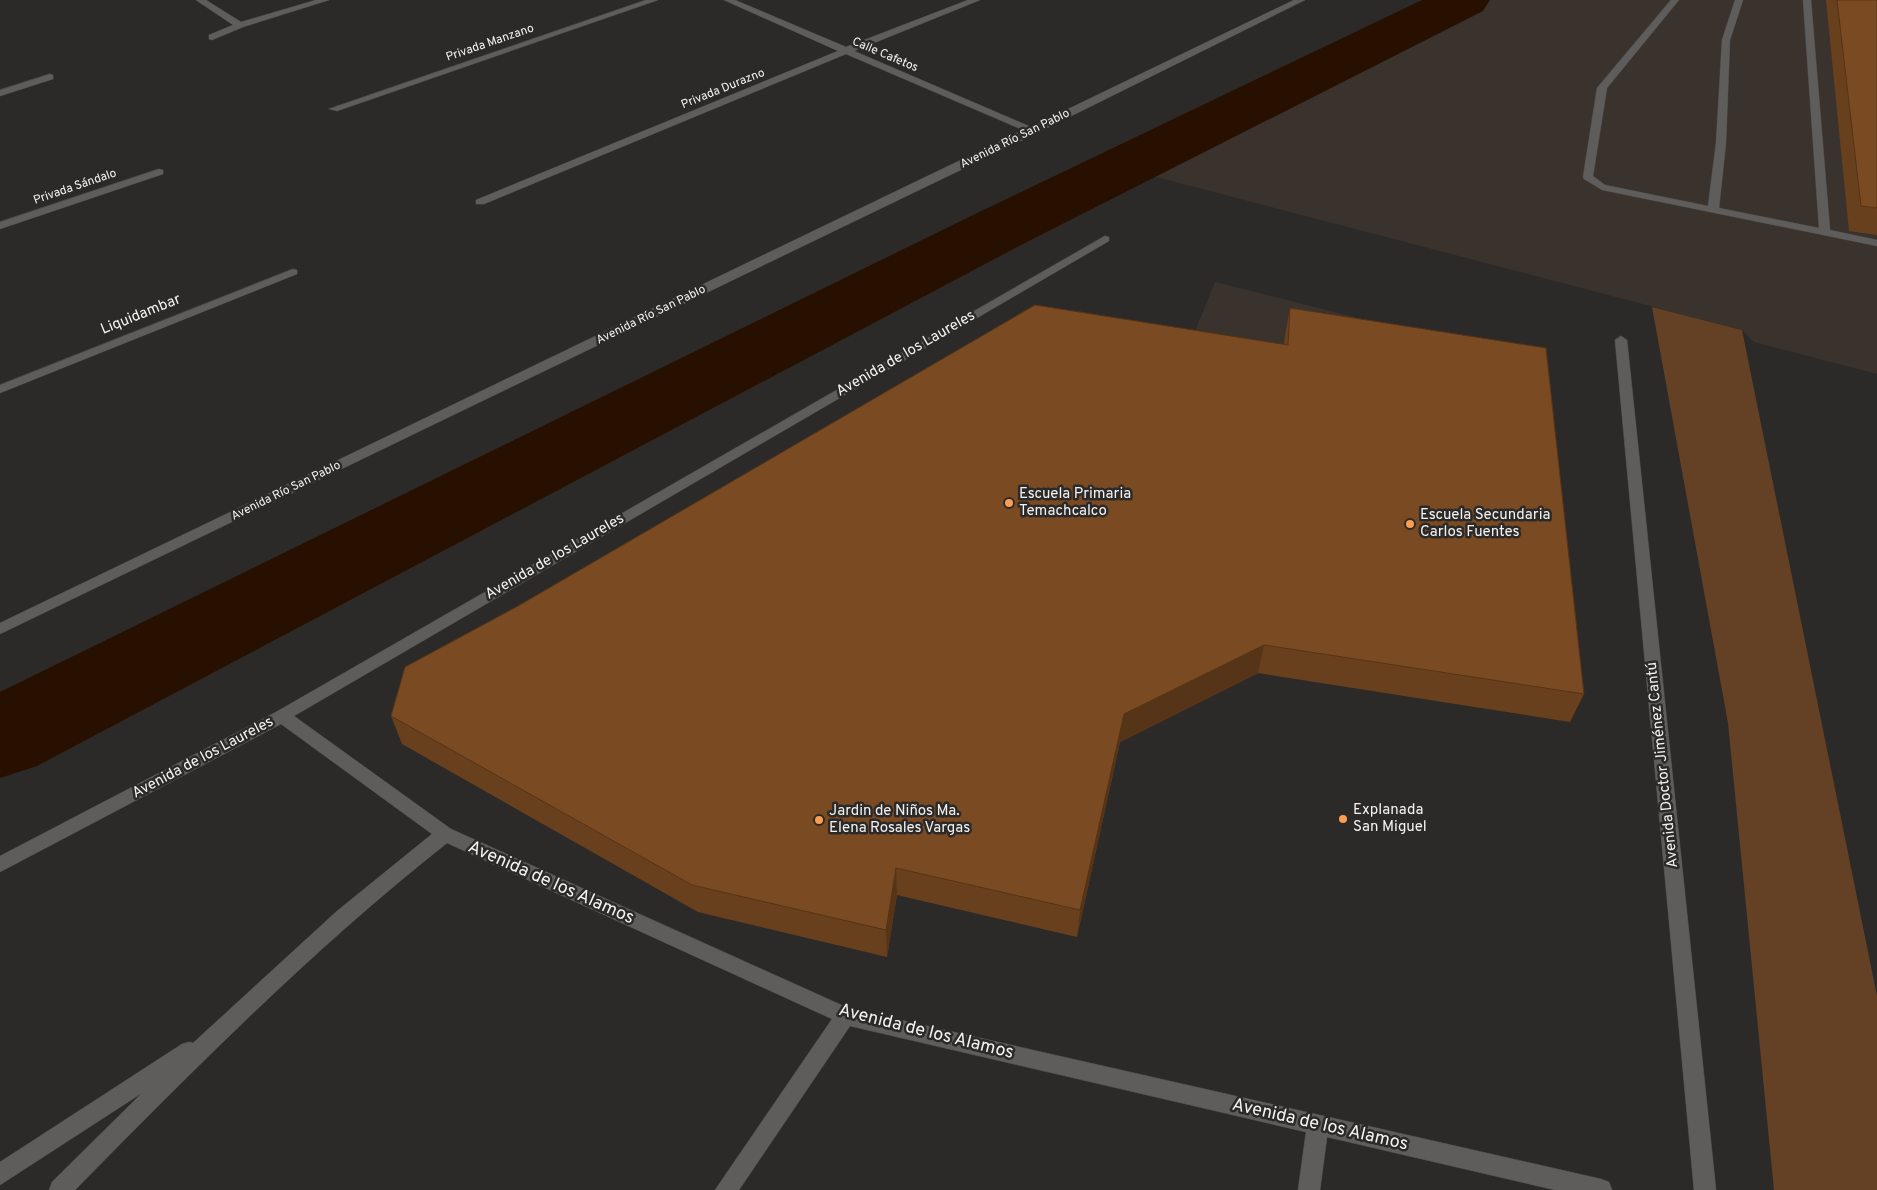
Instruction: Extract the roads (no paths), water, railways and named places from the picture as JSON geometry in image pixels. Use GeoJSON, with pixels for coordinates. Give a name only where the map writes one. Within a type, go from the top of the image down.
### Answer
{"type":"FeatureCollection","features":[{"type":"Feature","properties":{"kind":"street"},"geometry":{"type":"LineString","coordinates":[[200,0],[240,25]]}},
{"type":"Feature","properties":{"kind":"street"},"geometry":{"type":"LineString","coordinates":[[212,37],[240,25],[325,0]]}},
{"type":"Feature","properties":{"kind":"street","name":"Privada Manzano"},"geometry":{"type":"LineString","coordinates":[[334,109],[654,0]]}},
{"type":"Feature","properties":{"kind":"street","name":"Calle Cafetos"},"geometry":{"type":"LineString","coordinates":[[728,0],[1033,131]]}},
{"type":"Feature","properties":{"kind":"street","name":"Privada Durazno"},"geometry":{"type":"LineString","coordinates":[[480,202],[845,51],[976,0]]}},
{"type":"Feature","properties":{"kind":"street","name":"Avenida Río San Pablo"},"geometry":{"type":"LineString","coordinates":[[0,629],[1301,0]]}},
{"type":"Feature","properties":{"kind":"street"},"geometry":{"type":"LineString","coordinates":[[1675,0],[1602,88],[1588,177],[1602,187],[1825,234],[1877,243]]}},
{"type":"Feature","properties":{"kind":"street"},"geometry":{"type":"LineString","coordinates":[[1713,210],[1720,143],[1726,40],[1739,0]]}},
{"type":"Feature","properties":{"kind":"street"},"geometry":{"type":"LineString","coordinates":[[1807,0],[1825,234]]}},
{"type":"Feature","properties":{"kind":"street"},"geometry":{"type":"LineString","coordinates":[[0,93],[50,77]]}},
{"type":"Feature","properties":{"kind":"street","name":"Privada Sándalo"},"geometry":{"type":"LineString","coordinates":[[0,226],[158,172]]}},
{"type":"Feature","properties":{"kind":"street","name":"Avenida de los Laureles"},"geometry":{"type":"LineString","coordinates":[[0,865],[282,716],[1105,239]]}},
{"type":"Feature","properties":{"kind":"street","name":"Liquidambar"},"geometry":{"type":"LineString","coordinates":[[0,389],[293,272]]}},
{"type":"Feature","properties":{"kind":"street","name":"Avenida Doctor Jiménez Cantú"},"geometry":{"type":"LineString","coordinates":[[1621,340],[1705,1190]]}},
{"type":"Feature","properties":{"kind":"street","name":"Avenida de los Alamos"},"geometry":{"type":"LineString","coordinates":[[282,716],[445,834],[846,1016],[1601,1190]]}},
{"type":"Feature","properties":{"kind":"street"},"geometry":{"type":"LineString","coordinates":[[60,1190],[213,1035],[388,878],[445,834]]}},
{"type":"Feature","properties":{"kind":"street"},"geometry":{"type":"LineString","coordinates":[[726,1190],[846,1016]]}},
{"type":"Feature","properties":{"kind":"street"},"geometry":{"type":"LineString","coordinates":[[0,1174],[213,1035]]}},
{"type":"Feature","properties":{"kind":"street"},"geometry":{"type":"LineString","coordinates":[[1310,1190],[1318,1124]]}},
{"type":"Feature","properties":{"kind":"waterway"},"geometry":{"type":"LineString","coordinates":[[0,738],[997,230],[1464,0]]}},
{"type":"Feature","properties":{"kind":"place","name":"Escuela Primaria Temachcalco"},"geometry":{"type":"Point","coordinates":[1009,503]}},
{"type":"Feature","properties":{"kind":"place","name":"Escuela Secundaria Carlos Fuentes"},"geometry":{"type":"Point","coordinates":[1410,524]}},
{"type":"Feature","properties":{"kind":"place","name":"Explanada San Miguel"},"geometry":{"type":"Point","coordinates":[1343,819]}},
{"type":"Feature","properties":{"kind":"place","name":"Jardin de Niños Ma. Elena Rosales Vargas"},"geometry":{"type":"Point","coordinates":[819,820]}}]}
